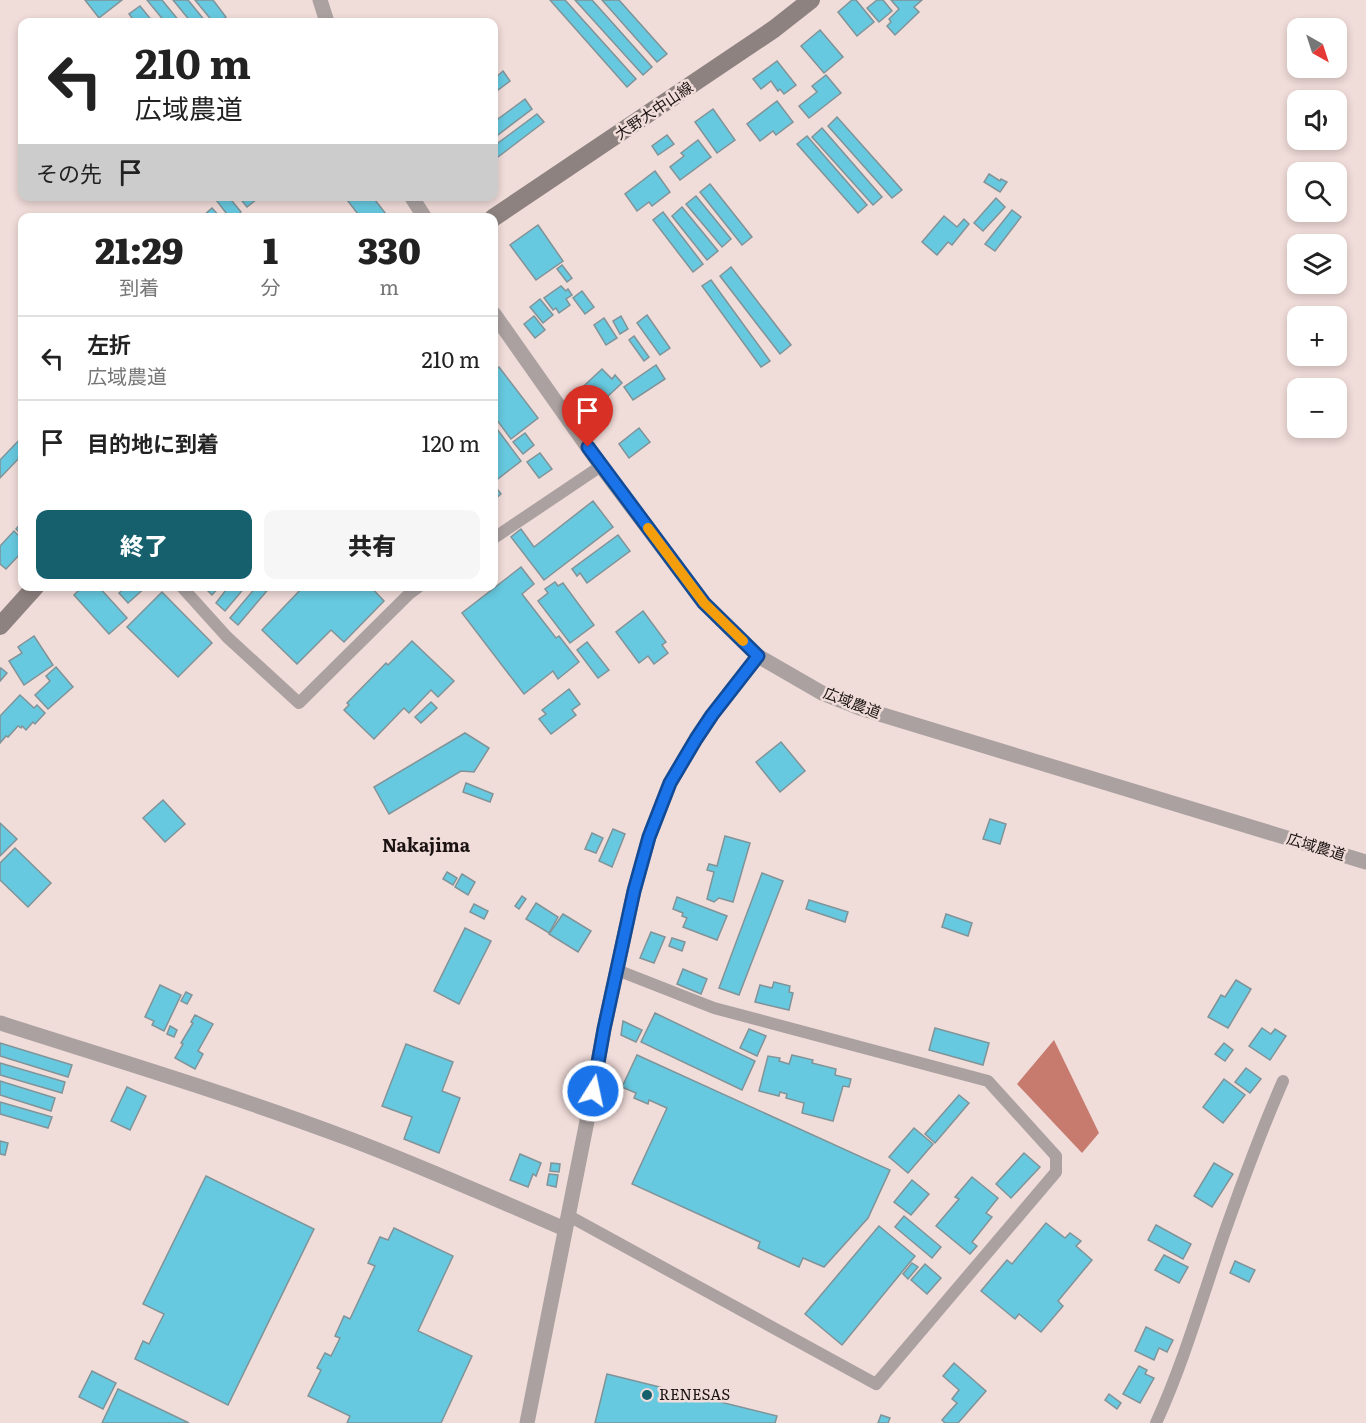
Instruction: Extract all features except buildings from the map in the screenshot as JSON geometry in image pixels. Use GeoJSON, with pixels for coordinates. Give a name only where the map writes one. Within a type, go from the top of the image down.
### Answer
{"type":"FeatureCollection","features":[{"type":"Feature","properties":{"kind":"main road","name":"大野大中山線"},"geometry":{"type":"LineString","coordinates":[[498,215],[774,29],[811,0]]}},
{"type":"Feature","properties":{"kind":"main road"},"geometry":{"type":"LineString","coordinates":[[0,626],[32,591]]}},
{"type":"Feature","properties":{"kind":"street"},"geometry":{"type":"LineString","coordinates":[[320,0],[326,18]]}},
{"type":"Feature","properties":{"kind":"street","name":"広域農道"},"geometry":{"type":"LineString","coordinates":[[498,320],[601,466],[704,603],[758,656],[822,693],[860,708],[1366,862]]}},
{"type":"Feature","properties":{"kind":"street"},"geometry":{"type":"LineString","coordinates":[[498,535],[601,466]]}},
{"type":"Feature","properties":{"kind":"street"},"geometry":{"type":"LineString","coordinates":[[186,591],[227,637],[299,703],[413,591]]}},
{"type":"Feature","properties":{"kind":"street"},"geometry":{"type":"LineString","coordinates":[[528,1423],[617,970],[649,837],[670,783],[696,739],[758,656]]}},
{"type":"Feature","properties":{"kind":"street"},"geometry":{"type":"LineString","coordinates":[[0,1023],[345,1137],[567,1223],[876,1384],[1056,1172],[1056,1156],[988,1081],[714,1008],[617,970]]}},
{"type":"Feature","properties":{"kind":"street"},"geometry":{"type":"LineString","coordinates":[[1156,1423],[1171,1391],[1224,1233],[1282,1081]]}},
{"type":"Feature","properties":{"kind":"shaded area"},"geometry":{"type":"Polygon","coordinates":[[[1054,1040],[1099,1133],[1082,1153],[1017,1084],[1054,1040]]]}},
{"type":"Feature","properties":{"kind":"slow traffic"},"geometry":{"type":"LineString","coordinates":[[648,528],[704,603],[743,641]]}},
{"type":"Feature","properties":{"kind":"place","name":"RENESAS"},"geometry":{"type":"Point","coordinates":[647,1395]}},
{"type":"Feature","properties":{"kind":"district","name":"Nakajima"},"geometry":{"type":"Point","coordinates":[426,846]}},
{"type":"Feature","properties":{"kind":"route"},"geometry":{"type":"LineString","coordinates":[[588,447],[704,603],[758,656],[696,739],[670,783],[649,837],[634,891],[593,1091]]}}]}
